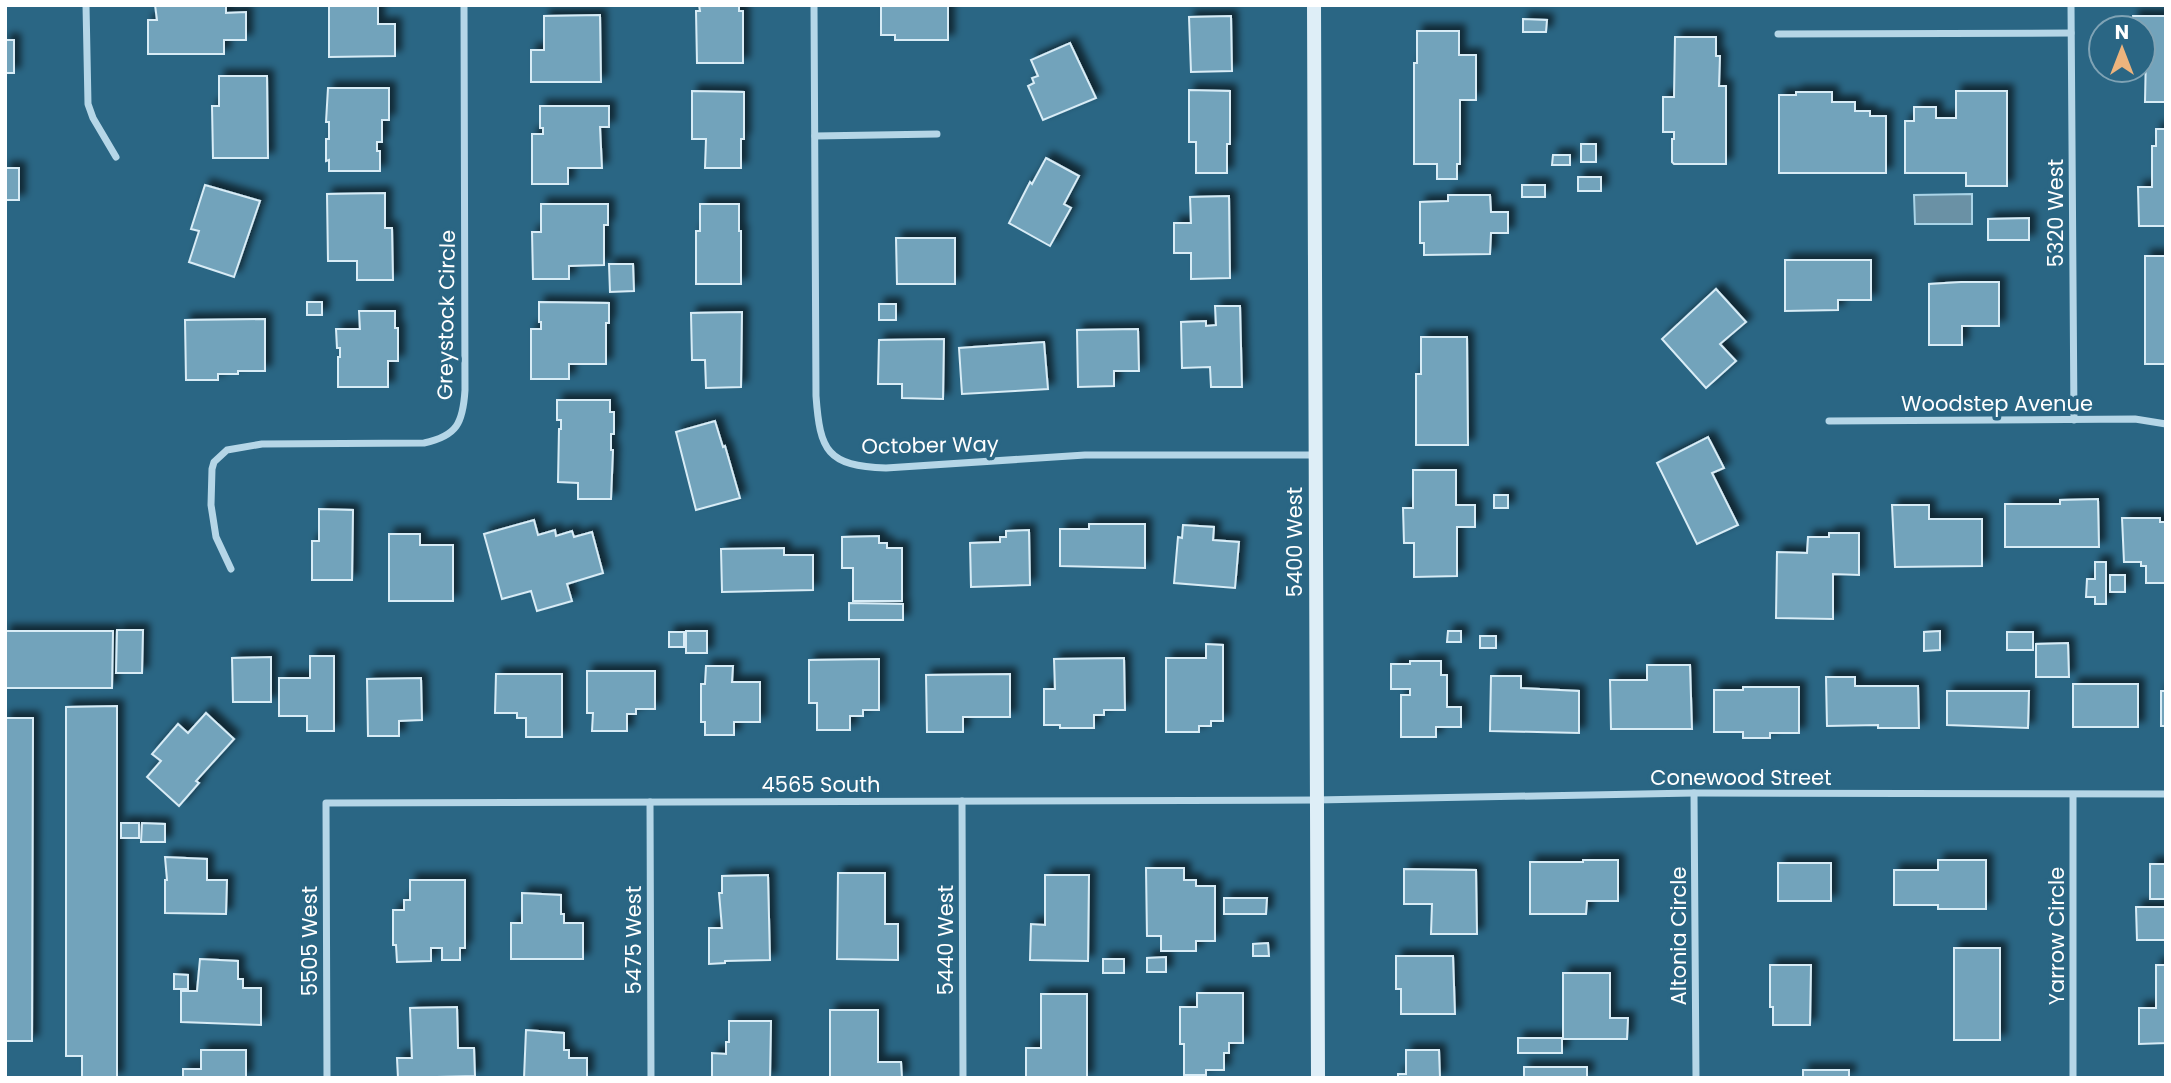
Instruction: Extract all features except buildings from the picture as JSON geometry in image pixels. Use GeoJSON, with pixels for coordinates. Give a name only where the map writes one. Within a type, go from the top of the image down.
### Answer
{"type":"FeatureCollection","features":[{"type":"Feature","properties":{"kind":"street"},"geometry":{"type":"LineString","coordinates":[[86,5],[88,104],[93,118],[116,157]]}},
{"type":"Feature","properties":{"kind":"street","name":"Greystock Circle"},"geometry":{"type":"LineString","coordinates":[[231,569],[216,537],[211,505],[214,462],[227,450],[262,444],[424,443],[440,440],[453,432],[460,420],[465,390],[464,5]]}},
{"type":"Feature","properties":{"kind":"street","name":"October Way"},"geometry":{"type":"LineString","coordinates":[[814,5],[817,411],[822,440],[829,451],[840,460],[854,465],[886,468],[1086,455],[1315,455]]}},
{"type":"Feature","properties":{"kind":"street","name":"5400 West"},"geometry":{"type":"LineString","coordinates":[[1314,5],[1318,1078]]}},
{"type":"Feature","properties":{"kind":"street","name":"5320 West"},"geometry":{"type":"LineString","coordinates":[[2071,5],[2074,420]]}},
{"type":"Feature","properties":{"kind":"street"},"geometry":{"type":"LineString","coordinates":[[1778,34],[2071,33]]}},
{"type":"Feature","properties":{"kind":"street"},"geometry":{"type":"LineString","coordinates":[[815,136],[937,134]]}},
{"type":"Feature","properties":{"kind":"street","name":"Woodstep Avenue"},"geometry":{"type":"LineString","coordinates":[[1829,421],[2134,419],[2166,425]]}},
{"type":"Feature","properties":{"kind":"street","name":"Conewood Street"},"geometry":{"type":"LineString","coordinates":[[1316,800],[1694,793],[2166,794]]}},
{"type":"Feature","properties":{"kind":"street","name":"Altonia Circle"},"geometry":{"type":"LineString","coordinates":[[1694,793],[1696,1078]]}},
{"type":"Feature","properties":{"kind":"street","name":"Yarrow Circle"},"geometry":{"type":"LineString","coordinates":[[2073,795],[2073,1078]]}},
{"type":"Feature","properties":{"kind":"street","name":"4565 South"},"geometry":{"type":"LineString","coordinates":[[326,803],[1316,800]]}},
{"type":"Feature","properties":{"kind":"street","name":"5475 West"},"geometry":{"type":"LineString","coordinates":[[650,802],[651,1078]]}},
{"type":"Feature","properties":{"kind":"street","name":"5440 West"},"geometry":{"type":"LineString","coordinates":[[962,802],[963,1078]]}},
{"type":"Feature","properties":{"kind":"street","name":"5505 West"},"geometry":{"type":"LineString","coordinates":[[326,803],[327,1078]]}},
{"type":"Feature","properties":{"kind":"water"},"geometry":{"type":"Polygon","coordinates":[[[1972,194],[1972,224],[1915,224],[1914,195],[1972,194]]]}}]}
